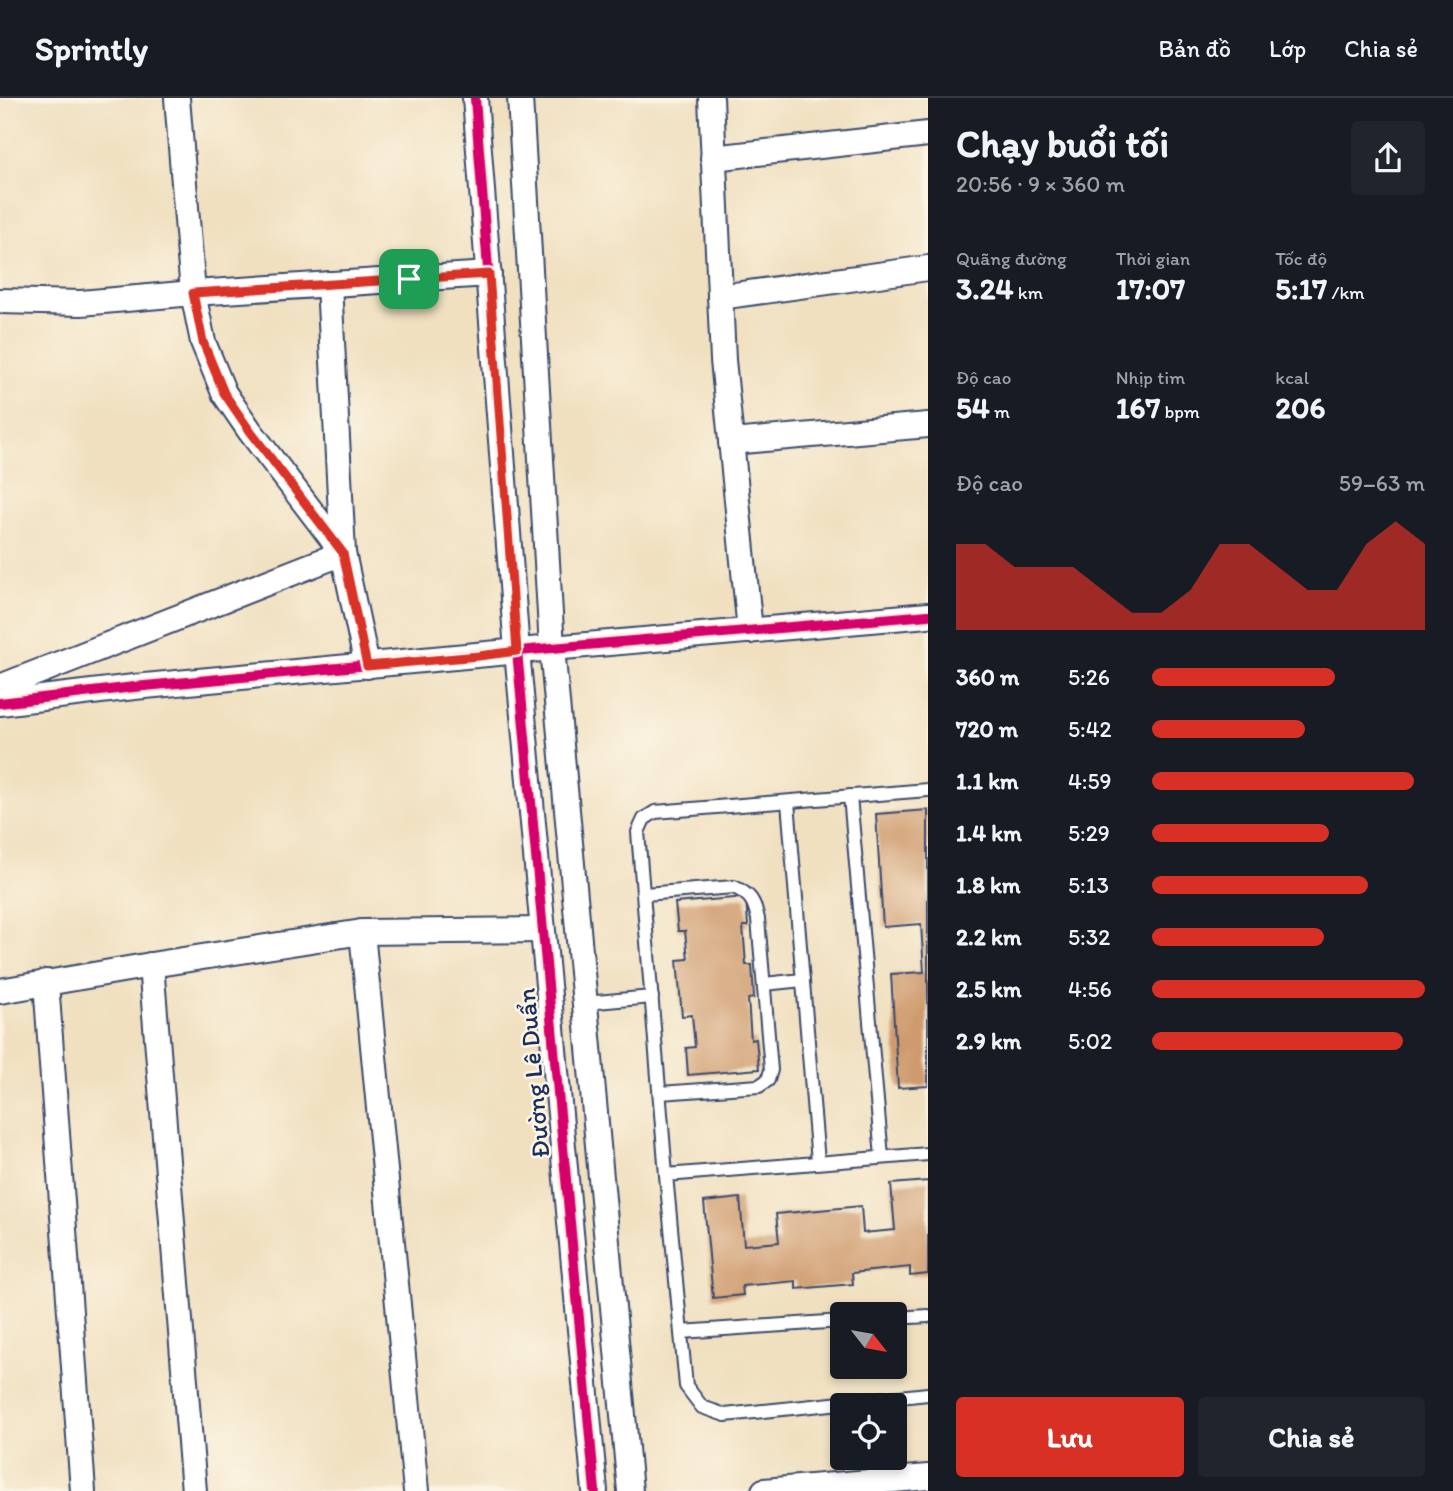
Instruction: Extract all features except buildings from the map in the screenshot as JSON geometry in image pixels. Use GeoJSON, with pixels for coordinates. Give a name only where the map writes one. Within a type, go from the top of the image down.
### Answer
{"type":"FeatureCollection","features":[{"type":"Feature","properties":{"kind":"street"},"geometry":{"type":"LineString","coordinates":[[177,98],[193,293],[203,342],[224,393],[343,553]]}},
{"type":"Feature","properties":{"kind":"street","name":"Đường Lê Duẩn"},"geometry":{"type":"LineString","coordinates":[[475,98],[517,651],[595,1491]]}},
{"type":"Feature","properties":{"kind":"street"},"geometry":{"type":"LineString","coordinates":[[520,98],[552,648],[630,1491]]}},
{"type":"Feature","properties":{"kind":"street"},"geometry":{"type":"LineString","coordinates":[[711,98],[723,360],[750,631]]}},
{"type":"Feature","properties":{"kind":"street"},"geometry":{"type":"LineString","coordinates":[[713,158],[928,134]]}},
{"type":"Feature","properties":{"kind":"street"},"geometry":{"type":"LineString","coordinates":[[720,297],[928,268]]}},
{"type":"Feature","properties":{"kind":"street"},"geometry":{"type":"LineString","coordinates":[[0,301],[81,303],[489,274]]}},
{"type":"Feature","properties":{"kind":"street"},"geometry":{"type":"LineString","coordinates":[[328,284],[343,553],[367,666]]}},
{"type":"Feature","properties":{"kind":"street"},"geometry":{"type":"LineString","coordinates":[[731,442],[928,425]]}},
{"type":"Feature","properties":{"kind":"street"},"geometry":{"type":"LineString","coordinates":[[0,687],[343,553]]}},
{"type":"Feature","properties":{"kind":"street"},"geometry":{"type":"LineString","coordinates":[[0,703],[134,687],[928,615]]}},
{"type":"Feature","properties":{"kind":"street"},"geometry":{"type":"LineString","coordinates":[[0,991],[362,932],[542,930]]}},
{"type":"Feature","properties":{"kind":"street"},"geometry":{"type":"LineString","coordinates":[[362,932],[416,1491]]}},
{"type":"Feature","properties":{"kind":"street"},"geometry":{"type":"LineString","coordinates":[[151,965],[194,1491]]}},
{"type":"Feature","properties":{"kind":"street"},"geometry":{"type":"LineString","coordinates":[[46,982],[83,1491]]}},
{"type":"Feature","properties":{"kind":"street"},"geometry":{"type":"LineString","coordinates":[[764,1491],[928,1476]]}},
{"type":"Feature","properties":{"kind":"lane"},"geometry":{"type":"LineString","coordinates":[[928,790],[655,813],[643,819],[638,832],[685,1387],[702,1407],[725,1415],[928,1394]]}},
{"type":"Feature","properties":{"kind":"lane"},"geometry":{"type":"LineString","coordinates":[[850,796],[882,1157]]}},
{"type":"Feature","properties":{"kind":"lane"},"geometry":{"type":"LineString","coordinates":[[788,802],[818,1162]]}},
{"type":"Feature","properties":{"kind":"lane"},"geometry":{"type":"LineString","coordinates":[[644,894],[734,887],[747,894],[755,905],[771,1070],[768,1080],[759,1086],[660,1093]]}},
{"type":"Feature","properties":{"kind":"lane"},"geometry":{"type":"LineString","coordinates":[[764,984],[803,981]]}},
{"type":"Feature","properties":{"kind":"lane"},"geometry":{"type":"LineString","coordinates":[[585,1003],[652,997]]}},
{"type":"Feature","properties":{"kind":"lane"},"geometry":{"type":"LineString","coordinates":[[666,1175],[928,1154]]}},
{"type":"Feature","properties":{"kind":"lane"},"geometry":{"type":"LineString","coordinates":[[907,1317],[928,1316]]}},
{"type":"Feature","properties":{"kind":"lane"},"geometry":{"type":"LineString","coordinates":[[681,1332],[830,1322]]}},
{"type":"Feature","properties":{"kind":"cycle path"},"geometry":{"type":"LineString","coordinates":[[475,98],[517,651],[595,1491]]}},
{"type":"Feature","properties":{"kind":"cycle path"},"geometry":{"type":"LineString","coordinates":[[0,703],[134,687],[928,615]]}},
{"type":"Feature","properties":{"kind":"route"},"geometry":{"type":"LineString","coordinates":[[489,274],[517,651],[367,666],[343,553],[224,393],[203,342],[193,293],[409,279],[489,274]]}}]}
